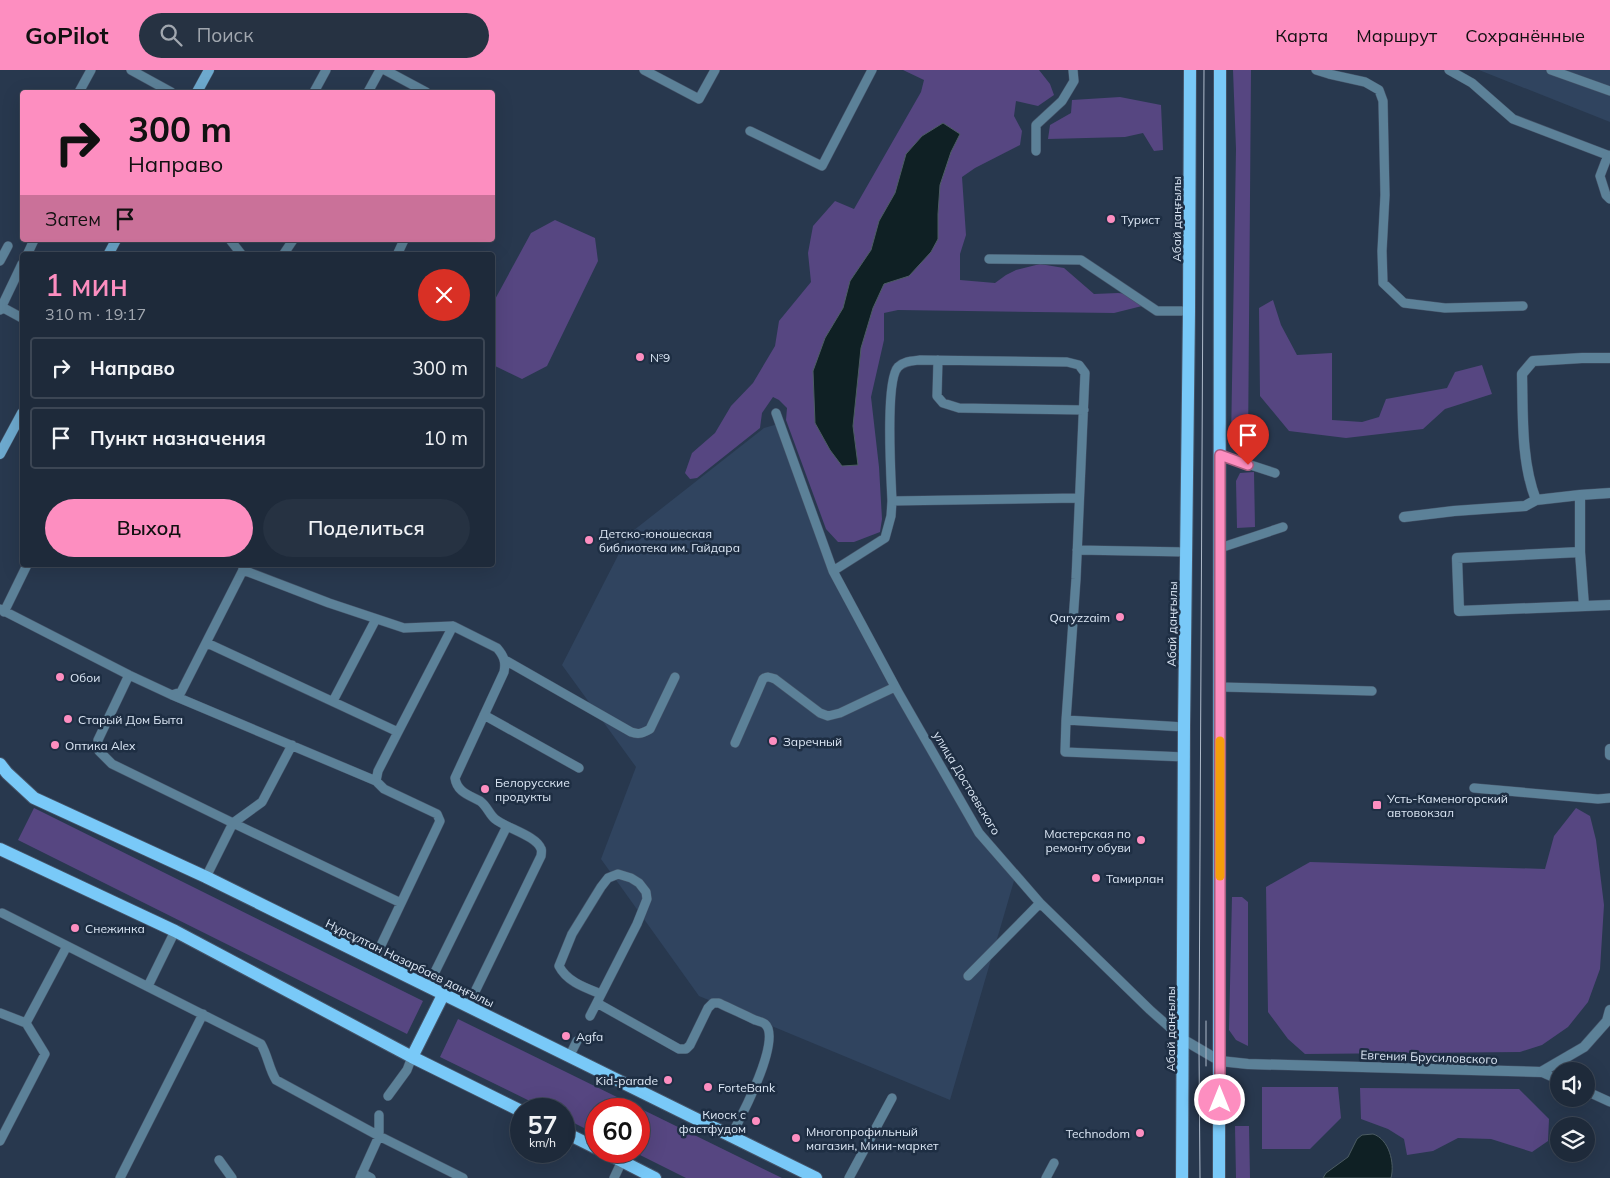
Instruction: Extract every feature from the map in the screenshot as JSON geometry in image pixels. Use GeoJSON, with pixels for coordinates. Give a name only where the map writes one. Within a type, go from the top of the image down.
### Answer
{"type":"FeatureCollection","features":[{"type":"Feature","properties":{"kind":"main road"},"geometry":{"type":"LineString","coordinates":[[198,90],[209,70]]}},
{"type":"Feature","properties":{"kind":"main road","name":"Абай даңғылы"},"geometry":{"type":"LineString","coordinates":[[1182,1178],[1190,70]]}},
{"type":"Feature","properties":{"kind":"main road"},"geometry":{"type":"LineString","coordinates":[[1219,1178],[1220,70]]}},
{"type":"Feature","properties":{"kind":"main road"},"geometry":{"type":"LineString","coordinates":[[0,454],[20,417]]}},
{"type":"Feature","properties":{"kind":"main road","name":"Нұрсұлтан Назарбаев даңғылы"},"geometry":{"type":"LineString","coordinates":[[0,764],[34,798],[206,877],[816,1178]]}},
{"type":"Feature","properties":{"kind":"main road"},"geometry":{"type":"LineString","coordinates":[[0,849],[175,930],[412,1057],[510,1106]]}},
{"type":"Feature","properties":{"kind":"main road"},"geometry":{"type":"LineString","coordinates":[[412,1057],[443,995]]}},
{"type":"Feature","properties":{"kind":"main road"},"geometry":{"type":"LineString","coordinates":[[624,1163],[655,1178]]}},
{"type":"Feature","properties":{"kind":"street"},"geometry":{"type":"LineString","coordinates":[[1536,500],[1529,484],[1528,475],[1522,374],[1533,361],[1610,358]]}},
{"type":"Feature","properties":{"kind":"street"},"geometry":{"type":"LineString","coordinates":[[1404,517],[1524,506],[1536,500],[1580,494],[1610,493]]}},
{"type":"Feature","properties":{"kind":"street"},"geometry":{"type":"LineString","coordinates":[[1580,494],[1580,552],[1584,606]]}},
{"type":"Feature","properties":{"kind":"street"},"geometry":{"type":"LineString","coordinates":[[1580,552],[1457,558],[1459,611],[1610,605]]}},
{"type":"Feature","properties":{"kind":"street"},"geometry":{"type":"LineString","coordinates":[[1610,749],[1610,755]]}},
{"type":"Feature","properties":{"kind":"street"},"geometry":{"type":"LineString","coordinates":[[1541,1072],[1584,1047],[1607,1021],[1610,1010]]}},
{"type":"Feature","properties":{"kind":"street"},"geometry":{"type":"LineString","coordinates":[[1184,1040],[1220,1060]]}},
{"type":"Feature","properties":{"kind":"street","name":"Евгения Брусиловского"},"geometry":{"type":"LineString","coordinates":[[1220,1060],[1248,1064],[1541,1072]]}},
{"type":"Feature","properties":{"kind":"lane"},"geometry":{"type":"LineString","coordinates":[[80,90],[91,70]]}},
{"type":"Feature","properties":{"kind":"lane"},"geometry":{"type":"LineString","coordinates":[[131,70],[168,90]]}},
{"type":"Feature","properties":{"kind":"lane"},"geometry":{"type":"LineString","coordinates":[[315,90],[326,70]]}},
{"type":"Feature","properties":{"kind":"lane"},"geometry":{"type":"LineString","coordinates":[[369,90],[380,70]]}},
{"type":"Feature","properties":{"kind":"lane"},"geometry":{"type":"LineString","coordinates":[[385,70],[422,90]]}},
{"type":"Feature","properties":{"kind":"lane"},"geometry":{"type":"LineString","coordinates":[[644,70],[699,99],[715,70]]}},
{"type":"Feature","properties":{"kind":"lane"},"geometry":{"type":"LineString","coordinates":[[750,130],[822,166],[872,70]]}},
{"type":"Feature","properties":{"kind":"lane"},"geometry":{"type":"LineString","coordinates":[[1036,150],[1036,125],[1062,101],[1074,81],[1073,70]]}},
{"type":"Feature","properties":{"kind":"lane"},"geometry":{"type":"LineString","coordinates":[[1316,70],[1365,82],[1379,90],[1383,101],[1385,195],[1382,250],[1383,283],[1404,303],[1445,308],[1523,306]]}},
{"type":"Feature","properties":{"kind":"lane"},"geometry":{"type":"LineString","coordinates":[[1449,70],[1472,83],[1513,119],[1609,156],[1600,176],[1606,195],[1610,200]]}},
{"type":"Feature","properties":{"kind":"lane"},"geometry":{"type":"LineString","coordinates":[[1551,70],[1610,91]]}},
{"type":"Feature","properties":{"kind":"lane"},"geometry":{"type":"LineString","coordinates":[[232,242],[240,252]]}},
{"type":"Feature","properties":{"kind":"lane"},"geometry":{"type":"LineString","coordinates":[[0,261],[8,246]]}},
{"type":"Feature","properties":{"kind":"lane"},"geometry":{"type":"LineString","coordinates":[[989,259],[1081,260],[1157,311],[1189,311]]}},
{"type":"Feature","properties":{"kind":"lane"},"geometry":{"type":"LineString","coordinates":[[20,268],[1,308],[20,317]]}},
{"type":"Feature","properties":{"kind":"lane"},"geometry":{"type":"LineString","coordinates":[[938,360],[936,396],[943,403],[959,408],[1084,410]]}},
{"type":"Feature","properties":{"kind":"lane"},"geometry":{"type":"LineString","coordinates":[[833,571],[885,538],[891,516],[892,501],[890,413],[892,381],[898,368],[908,361],[938,360],[1067,362],[1079,365],[1085,373],[1084,410],[1065,752],[1185,757]]}},
{"type":"Feature","properties":{"kind":"lane","name":"улица Достоевского"},"geometry":{"type":"LineString","coordinates":[[776,413],[833,571],[895,687],[979,833],[1040,903],[1150,1010],[1184,1040]]}},
{"type":"Feature","properties":{"kind":"lane"},"geometry":{"type":"LineString","coordinates":[[1220,455],[1275,474]]}},
{"type":"Feature","properties":{"kind":"lane"},"geometry":{"type":"LineString","coordinates":[[892,501],[1078,498]]}},
{"type":"Feature","properties":{"kind":"lane"},"geometry":{"type":"LineString","coordinates":[[1220,548],[1283,527]]}},
{"type":"Feature","properties":{"kind":"lane"},"geometry":{"type":"LineString","coordinates":[[1077,550],[1186,552]]}},
{"type":"Feature","properties":{"kind":"lane"},"geometry":{"type":"LineString","coordinates":[[26,567],[2,611],[129,675],[376,781],[384,788],[437,814],[440,821],[374,960]]}},
{"type":"Feature","properties":{"kind":"lane"},"geometry":{"type":"LineString","coordinates":[[172,695],[180,692],[207,643],[243,568],[329,603],[404,628],[453,626],[497,648],[502,653],[505,660],[504,672],[455,778],[456,783],[463,792],[481,802],[494,818],[536,841],[542,849],[541,856],[468,1006]]}},
{"type":"Feature","properties":{"kind":"lane"},"geometry":{"type":"LineString","coordinates":[[332,701],[376,618]]}},
{"type":"Feature","properties":{"kind":"lane"},"geometry":{"type":"LineString","coordinates":[[376,781],[378,771],[453,626]]}},
{"type":"Feature","properties":{"kind":"lane"},"geometry":{"type":"LineString","coordinates":[[207,643],[398,732]]}},
{"type":"Feature","properties":{"kind":"lane"},"geometry":{"type":"LineString","coordinates":[[505,660],[637,734],[643,733],[650,728],[675,677]]}},
{"type":"Feature","properties":{"kind":"lane"},"geometry":{"type":"LineString","coordinates":[[129,675],[98,740],[99,751],[112,764],[401,904]]}},
{"type":"Feature","properties":{"kind":"lane"},"geometry":{"type":"LineString","coordinates":[[735,743],[762,679],[765,677],[775,679],[820,713],[828,716],[840,713],[895,687]]}},
{"type":"Feature","properties":{"kind":"lane"},"geometry":{"type":"LineString","coordinates":[[1220,687],[1372,691]]}},
{"type":"Feature","properties":{"kind":"lane"},"geometry":{"type":"LineString","coordinates":[[484,715],[579,768]]}},
{"type":"Feature","properties":{"kind":"lane"},"geometry":{"type":"LineString","coordinates":[[1066,720],[1184,727]]}},
{"type":"Feature","properties":{"kind":"lane"},"geometry":{"type":"LineString","coordinates":[[206,877],[233,823],[262,802],[292,745]]}},
{"type":"Feature","properties":{"kind":"lane"},"geometry":{"type":"LineString","coordinates":[[1474,788],[1598,799],[1610,798]]}},
{"type":"Feature","properties":{"kind":"lane"},"geometry":{"type":"LineString","coordinates":[[428,986],[507,826]]}},
{"type":"Feature","properties":{"kind":"lane"},"geometry":{"type":"LineString","coordinates":[[590,1016],[599,999],[637,924],[647,899],[646,892],[639,883],[632,878],[618,874],[608,878],[601,887],[572,934],[559,966],[563,974],[599,999],[679,1049],[686,1049],[690,1046],[708,1008],[714,1003],[719,1003],[766,1025],[770,1032],[770,1042],[765,1059],[756,1087],[731,1136]]}},
{"type":"Feature","properties":{"kind":"lane"},"geometry":{"type":"LineString","coordinates":[[968,976],[1040,903]]}},
{"type":"Feature","properties":{"kind":"lane"},"geometry":{"type":"LineString","coordinates":[[2,913],[261,1044],[268,1057],[270,1071],[276,1080],[379,1136],[463,1178]]}},
{"type":"Feature","properties":{"kind":"lane"},"geometry":{"type":"LineString","coordinates":[[148,986],[175,930]]}},
{"type":"Feature","properties":{"kind":"lane"},"geometry":{"type":"LineString","coordinates":[[26,1023],[67,946]]}},
{"type":"Feature","properties":{"kind":"lane"},"geometry":{"type":"LineString","coordinates":[[0,1013],[26,1023],[45,1054],[0,1141]]}},
{"type":"Feature","properties":{"kind":"lane"},"geometry":{"type":"LineString","coordinates":[[120,1178],[203,1014]]}},
{"type":"Feature","properties":{"kind":"lane"},"geometry":{"type":"LineString","coordinates":[[569,1056],[577,1041]]}},
{"type":"Feature","properties":{"kind":"lane"},"geometry":{"type":"LineString","coordinates":[[388,1096],[407,1070],[412,1057]]}},
{"type":"Feature","properties":{"kind":"lane"},"geometry":{"type":"LineString","coordinates":[[1541,1072],[1550,1076]]}},
{"type":"Feature","properties":{"kind":"lane"},"geometry":{"type":"LineString","coordinates":[[1595,1095],[1610,1102]]}},
{"type":"Feature","properties":{"kind":"lane"},"geometry":{"type":"LineString","coordinates":[[849,1178],[892,1098]]}},
{"type":"Feature","properties":{"kind":"lane"},"geometry":{"type":"LineString","coordinates":[[371,1178],[361,1176],[379,1136],[379,1115]]}},
{"type":"Feature","properties":{"kind":"lane"},"geometry":{"type":"LineString","coordinates":[[219,1160],[232,1178]]}},
{"type":"Feature","properties":{"kind":"lane"},"geometry":{"type":"LineString","coordinates":[[614,1178],[622,1163]]}},
{"type":"Feature","properties":{"kind":"lane"},"geometry":{"type":"LineString","coordinates":[[1046,1178],[1054,1163]]}},
{"type":"Feature","properties":{"kind":"shaded area"},"geometry":{"type":"Polygon","coordinates":[[[903,70],[1039,70],[1050,84],[1054,95],[1038,106],[1016,101],[1014,116],[1022,131],[1020,145],[975,168],[962,177],[966,235],[960,254],[960,280],[995,283],[1016,270],[1040,264],[1064,268],[1094,294],[1118,293],[1140,295],[1142,306],[1114,313],[898,310],[884,313],[884,340],[871,397],[879,467],[882,519],[880,532],[854,542],[838,542],[826,529],[786,420],[787,408],[773,397],[762,413],[760,428],[697,478],[690,479],[685,473],[692,453],[715,433],[731,406],[753,383],[775,346],[779,321],[811,282],[808,253],[813,226],[835,201],[854,209],[921,92],[924,80],[903,70]]]}},
{"type":"Feature","properties":{"kind":"shaded area"},"geometry":{"type":"Polygon","coordinates":[[[1233,70],[1251,70],[1248,450],[1231,442],[1236,149],[1233,70]]]}},
{"type":"Feature","properties":{"kind":"shaded area"},"geometry":{"type":"Polygon","coordinates":[[[1479,70],[1610,70],[1610,122],[1479,70]]]}},
{"type":"Feature","properties":{"kind":"shaded area"},"geometry":{"type":"Polygon","coordinates":[[[1120,97],[1161,105],[1163,150],[1154,151],[1143,133],[1125,137],[1048,139],[1050,125],[1071,113],[1072,100],[1120,97]]]}},
{"type":"Feature","properties":{"kind":"shaded area"},"geometry":{"type":"Polygon","coordinates":[[[943,123],[960,134],[951,152],[940,185],[938,239],[931,252],[909,276],[884,284],[873,308],[861,348],[853,426],[858,465],[842,466],[830,450],[815,423],[813,371],[825,338],[843,308],[850,281],[871,250],[879,221],[895,193],[906,154],[922,136],[943,123]]]}},
{"type":"Feature","properties":{"kind":"shaded area"},"geometry":{"type":"Polygon","coordinates":[[[555,220],[595,238],[598,261],[547,366],[522,379],[495,366],[495,299],[531,233],[555,220]]]}},
{"type":"Feature","properties":{"kind":"shaded area"},"geometry":{"type":"Polygon","coordinates":[[[1273,300],[1281,325],[1297,355],[1332,353],[1332,420],[1362,422],[1379,417],[1386,399],[1447,388],[1455,372],[1482,365],[1492,394],[1445,409],[1423,429],[1346,438],[1289,431],[1260,396],[1259,308],[1273,300]]]}},
{"type":"Feature","properties":{"kind":"shaded area","name":"Заречный"},"geometry":{"type":"Polygon","coordinates":[[[778,424],[815,531],[978,831],[1016,874],[950,1100],[699,996],[601,859],[636,767],[562,665],[629,534],[764,428],[778,424]]]}},
{"type":"Feature","properties":{"kind":"shaded area"},"geometry":{"type":"Polygon","coordinates":[[[1254,472],[1255,527],[1237,528],[1236,481],[1240,473],[1254,472]]]}},
{"type":"Feature","properties":{"kind":"shaded area"},"geometry":{"type":"Polygon","coordinates":[[[34,808],[423,1001],[407,1034],[18,840],[34,808]]]}},
{"type":"Feature","properties":{"kind":"shaded area"},"geometry":{"type":"Polygon","coordinates":[[[1576,808],[1590,816],[1596,840],[1604,905],[1600,969],[1588,1002],[1568,1027],[1542,1045],[1520,1052],[1305,1054],[1288,1039],[1268,1012],[1266,887],[1310,862],[1545,869],[1554,836],[1576,808]]]}},
{"type":"Feature","properties":{"kind":"shaded area"},"geometry":{"type":"Polygon","coordinates":[[[1232,897],[1242,897],[1248,902],[1248,1046],[1236,1040],[1229,1030],[1232,897]]]}},
{"type":"Feature","properties":{"kind":"shaded area"},"geometry":{"type":"Polygon","coordinates":[[[458,1019],[619,1098],[585,1098],[585,1128],[575,1124],[575,1098],[524,1098],[440,1057],[458,1019]]]}},
{"type":"Feature","properties":{"kind":"shaded area"},"geometry":{"type":"Polygon","coordinates":[[[1262,1087],[1338,1087],[1341,1118],[1310,1149],[1262,1149],[1262,1087]]]}},
{"type":"Feature","properties":{"kind":"shaded area"},"geometry":{"type":"Polygon","coordinates":[[[1360,1088],[1519,1089],[1549,1119],[1548,1141],[1532,1152],[1491,1139],[1458,1138],[1433,1151],[1407,1155],[1404,1139],[1388,1129],[1361,1119],[1360,1088]]]}},
{"type":"Feature","properties":{"kind":"shaded area"},"geometry":{"type":"Polygon","coordinates":[[[650,1113],[782,1178],[686,1178],[650,1160],[650,1113]]]}},
{"type":"Feature","properties":{"kind":"shaded area"},"geometry":{"type":"Polygon","coordinates":[[[1235,1126],[1249,1126],[1250,1178],[1236,1178],[1235,1126]]]}},
{"type":"Feature","properties":{"kind":"shaded area"},"geometry":{"type":"Polygon","coordinates":[[[1373,1134],[1383,1141],[1390,1152],[1391,1178],[1323,1178],[1326,1173],[1348,1157],[1357,1139],[1362,1135],[1373,1134]]]}},
{"type":"Feature","properties":{"kind":"tram line"},"geometry":{"type":"LineString","coordinates":[[1200,1178],[1204,70]]}},
{"type":"Feature","properties":{"kind":"tram line"},"geometry":{"type":"LineString","coordinates":[[1206,1021],[1206,1066]]}},
{"type":"Feature","properties":{"kind":"slow traffic"},"geometry":{"type":"LineString","coordinates":[[1220,741],[1220,876]]}},
{"type":"Feature","properties":{"kind":"place","name":"Турист"},"geometry":{"type":"Point","coordinates":[1111,219]}},
{"type":"Feature","properties":{"kind":"place","name":"№9"},"geometry":{"type":"Point","coordinates":[640,357]}},
{"type":"Feature","properties":{"kind":"place","name":"Детско-юношеская библиотека им. Гайдара"},"geometry":{"type":"Point","coordinates":[589,540]}},
{"type":"Feature","properties":{"kind":"place","name":"Qaryzzaim"},"geometry":{"type":"Point","coordinates":[1120,617]}},
{"type":"Feature","properties":{"kind":"place","name":"Обои"},"geometry":{"type":"Point","coordinates":[60,677]}},
{"type":"Feature","properties":{"kind":"place","name":"Старый Дом Быта"},"geometry":{"type":"Point","coordinates":[68,719]}},
{"type":"Feature","properties":{"kind":"place","name":"Заречный"},"geometry":{"type":"Point","coordinates":[773,741]}},
{"type":"Feature","properties":{"kind":"place","name":"Оптика Alex"},"geometry":{"type":"Point","coordinates":[55,745]}},
{"type":"Feature","properties":{"kind":"place","name":"Белорусские продукты"},"geometry":{"type":"Point","coordinates":[485,789]}},
{"type":"Feature","properties":{"kind":"place","name":"Усть-Каменогорский автовокзал"},"geometry":{"type":"Point","coordinates":[1377,805]}},
{"type":"Feature","properties":{"kind":"place","name":"Мастерская по ремонту обуви"},"geometry":{"type":"Point","coordinates":[1141,840]}},
{"type":"Feature","properties":{"kind":"place","name":"Тамирлан"},"geometry":{"type":"Point","coordinates":[1096,878]}},
{"type":"Feature","properties":{"kind":"place","name":"Снежинка"},"geometry":{"type":"Point","coordinates":[75,928]}},
{"type":"Feature","properties":{"kind":"place","name":"Agfa"},"geometry":{"type":"Point","coordinates":[566,1036]}},
{"type":"Feature","properties":{"kind":"place","name":"Kid-parade"},"geometry":{"type":"Point","coordinates":[668,1080]}},
{"type":"Feature","properties":{"kind":"place","name":"ForteBank"},"geometry":{"type":"Point","coordinates":[708,1087]}},
{"type":"Feature","properties":{"kind":"place","name":"Киоск с фастфудом"},"geometry":{"type":"Point","coordinates":[756,1121]}},
{"type":"Feature","properties":{"kind":"place","name":"Technodom"},"geometry":{"type":"Point","coordinates":[1140,1133]}},
{"type":"Feature","properties":{"kind":"place","name":"Многопрофильный магазин, Мини-маркет"},"geometry":{"type":"Point","coordinates":[796,1138]}},
{"type":"Feature","properties":{"kind":"route"},"geometry":{"type":"LineString","coordinates":[[1220,1100],[1220,455],[1248,465]]}}]}
